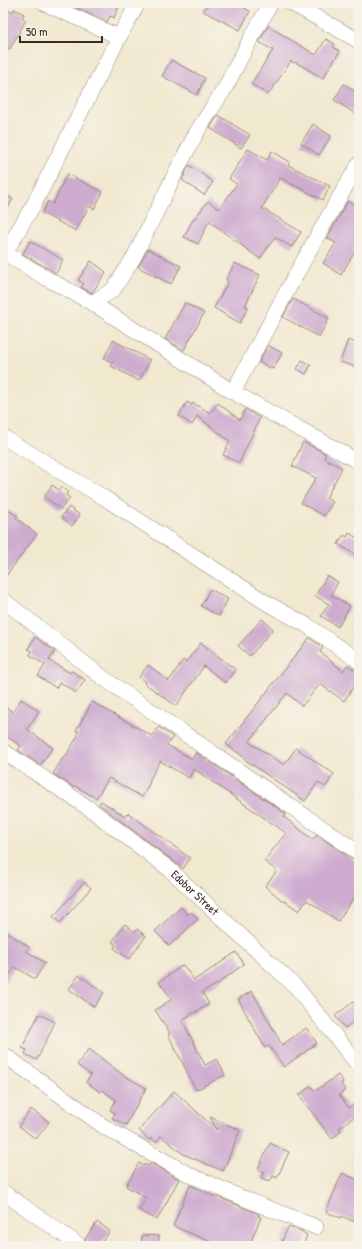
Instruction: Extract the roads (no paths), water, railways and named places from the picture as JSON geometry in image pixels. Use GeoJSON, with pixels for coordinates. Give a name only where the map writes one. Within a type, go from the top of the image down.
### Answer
{"type":"FeatureCollection","features":[{"type":"Feature","properties":{"kind":"street"},"geometry":{"type":"LineString","coordinates":[[44,3],[119,37]]}},
{"type":"Feature","properties":{"kind":"street"},"geometry":{"type":"LineString","coordinates":[[138,3],[119,37],[34,204],[4,252],[46,278],[92,303],[233,392],[359,462]]}},
{"type":"Feature","properties":{"kind":"street"},"geometry":{"type":"LineString","coordinates":[[92,303],[113,290],[134,257],[191,144],[225,88],[271,3]]}},
{"type":"Feature","properties":{"kind":"street"},"geometry":{"type":"LineString","coordinates":[[291,3],[359,41]]}},
{"type":"Feature","properties":{"kind":"street"},"geometry":{"type":"LineString","coordinates":[[233,392],[293,278],[359,164]]}},
{"type":"Feature","properties":{"kind":"street"},"geometry":{"type":"LineString","coordinates":[[3,438],[103,497],[265,602],[308,626],[359,661]]}},
{"type":"Feature","properties":{"kind":"street"},"geometry":{"type":"LineString","coordinates":[[3,600],[106,680],[359,853]]}},
{"type":"Feature","properties":{"kind":"street","name":"Edobor Street"},"geometry":{"type":"LineString","coordinates":[[3,751],[90,809],[168,868],[296,987],[359,1066]]}},
{"type":"Feature","properties":{"kind":"street"},"geometry":{"type":"LineString","coordinates":[[3,1054],[106,1128],[184,1171],[245,1199],[316,1227]]}},
{"type":"Feature","properties":{"kind":"street"},"geometry":{"type":"LineString","coordinates":[[3,1192],[80,1246]]}}]}
